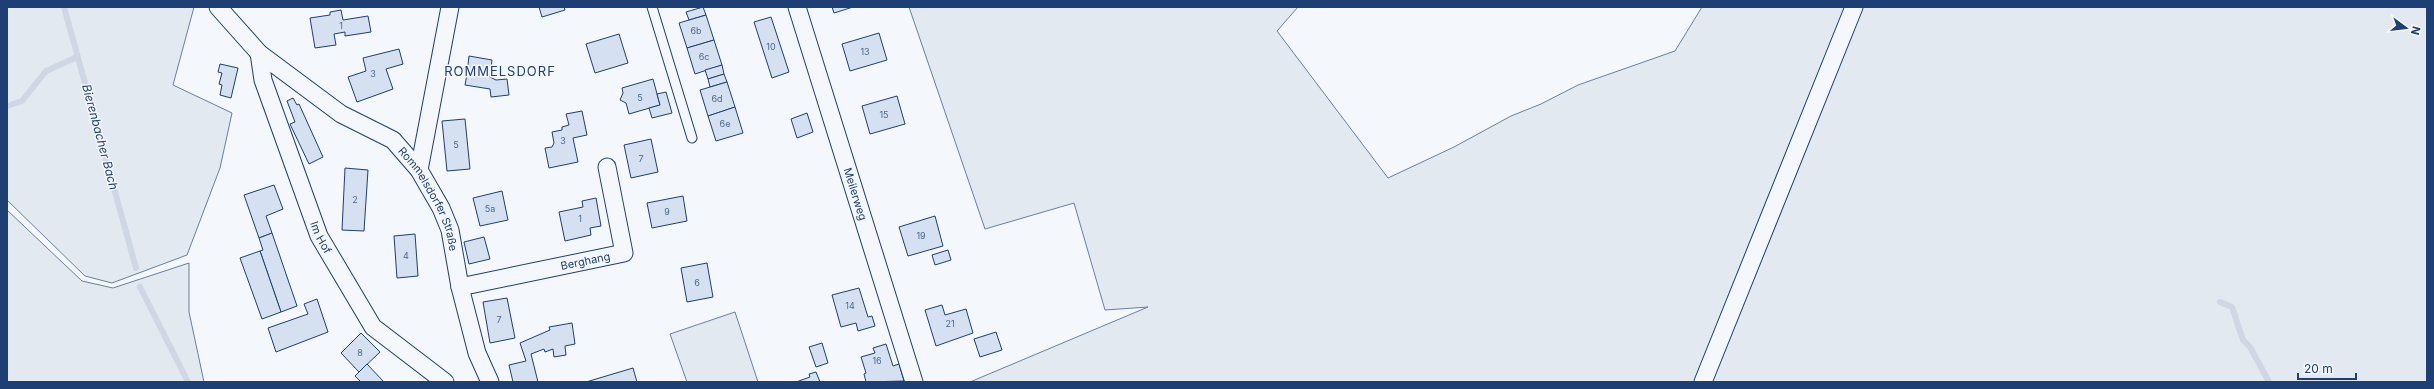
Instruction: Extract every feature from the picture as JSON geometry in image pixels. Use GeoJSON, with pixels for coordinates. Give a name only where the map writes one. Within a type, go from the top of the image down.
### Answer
{"type":"FeatureCollection","features":[{"type":"Feature","properties":{"kind":"street","name":"Rommelsdorfer Straße"},"geometry":{"type":"LineString","coordinates":[[218,7],[259,53],[341,114],[393,140],[419,170],[441,208],[450,230],[460,287],[477,353],[490,382]]}},
{"type":"Feature","properties":{"kind":"street"},"geometry":{"type":"LineString","coordinates":[[419,170],[450,7]]}},
{"type":"Feature","properties":{"kind":"street","name":"Meilerweg"},"geometry":{"type":"LineString","coordinates":[[797,7],[914,382]]}},
{"type":"Feature","properties":{"kind":"street"},"geometry":{"type":"LineString","coordinates":[[1703,382],[1854,7]]}},
{"type":"Feature","properties":{"kind":"street","name":"Im Hof"},"geometry":{"type":"LineString","coordinates":[[259,53],[263,80],[319,236],[373,327],[445,382]]}},
{"type":"Feature","properties":{"kind":"street","name":"Berghang"},"geometry":{"type":"LineString","coordinates":[[460,287],[624,253],[607,167]]}},
{"type":"Feature","properties":{"kind":"lane"},"geometry":{"type":"LineString","coordinates":[[652,7],[692,138]]}},
{"type":"Feature","properties":{"kind":"shaded area"},"geometry":{"type":"Polygon","coordinates":[[[7,7],[194,7],[173,85],[232,113],[220,168],[187,255],[112,283],[85,276],[7,200],[7,7]]]}},
{"type":"Feature","properties":{"kind":"shaded area"},"geometry":{"type":"Polygon","coordinates":[[[909,7],[1298,7],[1277,31],[1388,178],[1454,147],[1511,116],[1541,104],[1578,85],[1675,51],[1702,7],[2427,7],[2427,382],[970,382],[1148,307],[1105,310],[1074,203],[985,229],[909,7]]]}},
{"type":"Feature","properties":{"kind":"shaded area"},"geometry":{"type":"Polygon","coordinates":[[[7,210],[82,281],[113,288],[189,263],[189,312],[204,382],[7,382],[7,210]]]}},
{"type":"Feature","properties":{"kind":"shaded area"},"geometry":{"type":"Polygon","coordinates":[[[735,312],[758,382],[687,382],[670,334],[735,312]]]}},
{"type":"Feature","properties":{"kind":"building"},"geometry":{"type":"Polygon","coordinates":[[[539,7],[564,7],[565,10],[542,17],[539,7]]]}},
{"type":"Feature","properties":{"kind":"building"},"geometry":{"type":"Polygon","coordinates":[[[703,7],[706,15],[689,20],[686,12],[703,7]]]}},
{"type":"Feature","properties":{"kind":"building"},"geometry":{"type":"Polygon","coordinates":[[[832,7],[853,7],[834,13],[832,7]]]}},
{"type":"Feature","properties":{"kind":"building"},"geometry":{"type":"Polygon","coordinates":[[[341,10],[343,20],[368,16],[371,32],[345,36],[345,32],[334,34],[336,45],[315,48],[310,18],[330,15],[330,12],[341,10]]]}},
{"type":"Feature","properties":{"kind":"building"},"geometry":{"type":"Polygon","coordinates":[[[706,15],[714,40],[687,48],[679,23],[706,15]]]}},
{"type":"Feature","properties":{"kind":"building"},"geometry":{"type":"Polygon","coordinates":[[[771,17],[789,72],[772,78],[754,22],[771,17]]]}},
{"type":"Feature","properties":{"kind":"building"},"geometry":{"type":"Polygon","coordinates":[[[879,33],[887,60],[850,71],[842,44],[879,33]]]}},
{"type":"Feature","properties":{"kind":"building"},"geometry":{"type":"Polygon","coordinates":[[[619,34],[628,63],[595,73],[586,44],[619,34]]]}},
{"type":"Feature","properties":{"kind":"building"},"geometry":{"type":"Polygon","coordinates":[[[714,40],[722,65],[695,74],[687,48],[714,40]]]}},
{"type":"Feature","properties":{"kind":"building"},"geometry":{"type":"Polygon","coordinates":[[[399,49],[403,64],[386,69],[393,89],[357,102],[348,77],[366,71],[363,58],[399,49]]]}},
{"type":"Feature","properties":{"kind":"building"},"geometry":{"type":"Polygon","coordinates":[[[469,56],[492,60],[490,77],[496,80],[507,79],[509,95],[491,97],[490,89],[465,85],[467,74],[463,69],[468,65],[469,56]]]}},
{"type":"Feature","properties":{"kind":"building"},"geometry":{"type":"Polygon","coordinates":[[[220,64],[238,68],[231,98],[220,95],[222,85],[219,84],[222,73],[218,72],[220,64]]]}},
{"type":"Feature","properties":{"kind":"building"},"geometry":{"type":"Polygon","coordinates":[[[722,65],[724,74],[708,79],[705,70],[722,65]]]}},
{"type":"Feature","properties":{"kind":"building"},"geometry":{"type":"Polygon","coordinates":[[[724,74],[727,82],[710,87],[708,79],[724,74]]]}},
{"type":"Feature","properties":{"kind":"building"},"geometry":{"type":"Polygon","coordinates":[[[653,79],[660,105],[629,114],[626,103],[620,100],[623,93],[622,88],[653,79]]]}},
{"type":"Feature","properties":{"kind":"building"},"geometry":{"type":"Polygon","coordinates":[[[727,82],[735,107],[708,116],[700,90],[727,82]]]}},
{"type":"Feature","properties":{"kind":"building"},"geometry":{"type":"Polygon","coordinates":[[[666,92],[672,113],[652,118],[649,108],[660,105],[657,94],[666,92]]]}},
{"type":"Feature","properties":{"kind":"building"},"geometry":{"type":"Polygon","coordinates":[[[897,96],[905,124],[870,134],[862,106],[897,96]]]}},
{"type":"Feature","properties":{"kind":"building"},"geometry":{"type":"Polygon","coordinates":[[[293,98],[297,105],[299,104],[323,157],[309,164],[290,124],[295,122],[287,101],[293,98]]]}},
{"type":"Feature","properties":{"kind":"building"},"geometry":{"type":"Polygon","coordinates":[[[735,107],[743,133],[716,141],[708,116],[735,107]]]}},
{"type":"Feature","properties":{"kind":"building"},"geometry":{"type":"Polygon","coordinates":[[[582,111],[587,135],[573,138],[578,162],[549,168],[545,148],[552,147],[554,143],[552,132],[562,130],[562,127],[569,125],[566,114],[582,111]]]}},
{"type":"Feature","properties":{"kind":"building"},"geometry":{"type":"Polygon","coordinates":[[[807,113],[813,132],[797,138],[791,119],[807,113]]]}},
{"type":"Feature","properties":{"kind":"building"},"geometry":{"type":"Polygon","coordinates":[[[465,119],[470,169],[447,171],[442,121],[465,119]]]}},
{"type":"Feature","properties":{"kind":"building"},"geometry":{"type":"Polygon","coordinates":[[[651,139],[658,172],[631,178],[624,145],[651,139]]]}},
{"type":"Feature","properties":{"kind":"building"},"geometry":{"type":"Polygon","coordinates":[[[345,168],[368,170],[364,231],[342,230],[345,168]]]}},
{"type":"Feature","properties":{"kind":"building"},"geometry":{"type":"Polygon","coordinates":[[[274,185],[283,209],[266,216],[272,233],[259,238],[244,195],[274,185]]]}},
{"type":"Feature","properties":{"kind":"building"},"geometry":{"type":"Polygon","coordinates":[[[502,191],[508,220],[480,226],[473,198],[502,191]]]}},
{"type":"Feature","properties":{"kind":"building"},"geometry":{"type":"Polygon","coordinates":[[[683,196],[687,221],[652,228],[647,203],[683,196]]]}},
{"type":"Feature","properties":{"kind":"building"},"geometry":{"type":"Polygon","coordinates":[[[596,198],[601,226],[590,228],[591,235],[565,241],[559,212],[583,207],[582,201],[596,198]]]}},
{"type":"Feature","properties":{"kind":"building"},"geometry":{"type":"Polygon","coordinates":[[[935,216],[943,246],[908,256],[899,227],[935,216]]]}},
{"type":"Feature","properties":{"kind":"building"},"geometry":{"type":"Polygon","coordinates":[[[272,233],[297,306],[281,312],[260,251],[263,250],[259,238],[272,233]]]}},
{"type":"Feature","properties":{"kind":"building"},"geometry":{"type":"Polygon","coordinates":[[[415,234],[418,276],[397,278],[394,236],[415,234]]]}},
{"type":"Feature","properties":{"kind":"building"},"geometry":{"type":"Polygon","coordinates":[[[484,237],[490,259],[469,264],[464,242],[484,237]]]}},
{"type":"Feature","properties":{"kind":"building"},"geometry":{"type":"Polygon","coordinates":[[[948,250],[951,260],[935,265],[932,255],[948,250]]]}},
{"type":"Feature","properties":{"kind":"building"},"geometry":{"type":"Polygon","coordinates":[[[260,251],[281,312],[262,319],[240,258],[260,251]]]}},
{"type":"Feature","properties":{"kind":"building"},"geometry":{"type":"Polygon","coordinates":[[[707,263],[713,297],[687,302],[681,268],[707,263]]]}},
{"type":"Feature","properties":{"kind":"building"},"geometry":{"type":"Polygon","coordinates":[[[859,288],[868,317],[872,316],[875,326],[858,331],[856,323],[841,327],[832,295],[859,288]]]}},
{"type":"Feature","properties":{"kind":"building"},"geometry":{"type":"Polygon","coordinates":[[[507,298],[515,338],[490,343],[483,302],[507,298]]]}},
{"type":"Feature","properties":{"kind":"building"},"geometry":{"type":"Polygon","coordinates":[[[317,299],[328,332],[276,352],[268,328],[308,314],[304,304],[317,299]]]}},
{"type":"Feature","properties":{"kind":"building"},"geometry":{"type":"Polygon","coordinates":[[[942,305],[945,315],[966,309],[973,333],[936,346],[925,310],[942,305]]]}},
{"type":"Feature","properties":{"kind":"building"},"geometry":{"type":"Polygon","coordinates":[[[572,323],[575,344],[565,346],[566,355],[554,357],[553,349],[545,352],[544,349],[531,354],[538,382],[513,382],[509,365],[526,361],[520,343],[550,330],[549,327],[572,323]]]}},
{"type":"Feature","properties":{"kind":"building"},"geometry":{"type":"Polygon","coordinates":[[[996,332],[1002,350],[980,357],[974,339],[996,332]]]}},
{"type":"Feature","properties":{"kind":"building"},"geometry":{"type":"Polygon","coordinates":[[[361,333],[380,352],[359,372],[341,353],[361,333]]]}},
{"type":"Feature","properties":{"kind":"building"},"geometry":{"type":"Polygon","coordinates":[[[822,343],[828,363],[816,367],[809,347],[822,343]]]}},
{"type":"Feature","properties":{"kind":"building"},"geometry":{"type":"Polygon","coordinates":[[[886,344],[893,366],[899,364],[904,381],[866,382],[864,374],[866,373],[861,357],[875,353],[873,348],[886,344]]]}},
{"type":"Feature","properties":{"kind":"building"},"geometry":{"type":"Polygon","coordinates":[[[367,364],[383,381],[382,382],[361,382],[355,376],[367,364]]]}},
{"type":"Feature","properties":{"kind":"building"},"geometry":{"type":"Polygon","coordinates":[[[633,368],[637,382],[586,382],[633,368]]]}},
{"type":"Feature","properties":{"kind":"building"},"geometry":{"type":"Polygon","coordinates":[[[816,372],[820,382],[796,382],[810,377],[809,374],[816,372]]]}},
{"type":"Feature","properties":{"kind":"waterway","name":"Bierenbacher Bach"},"geometry":{"type":"LineString","coordinates":[[64,7],[136,268]]}},
{"type":"Feature","properties":{"kind":"waterway"},"geometry":{"type":"LineString","coordinates":[[7,106],[22,101],[46,71],[77,57]]}},
{"type":"Feature","properties":{"kind":"waterway","name":"Bierenbacher Bach"},"geometry":{"type":"LineString","coordinates":[[140,287],[188,382]]}},
{"type":"Feature","properties":{"kind":"waterway"},"geometry":{"type":"LineString","coordinates":[[2220,302],[2232,307],[2243,340],[2250,347],[2269,382]]}},
{"type":"Feature","properties":{"kind":"district","name":"ROMMELSDORF"},"geometry":{"type":"Point","coordinates":[500,71]}}]}
